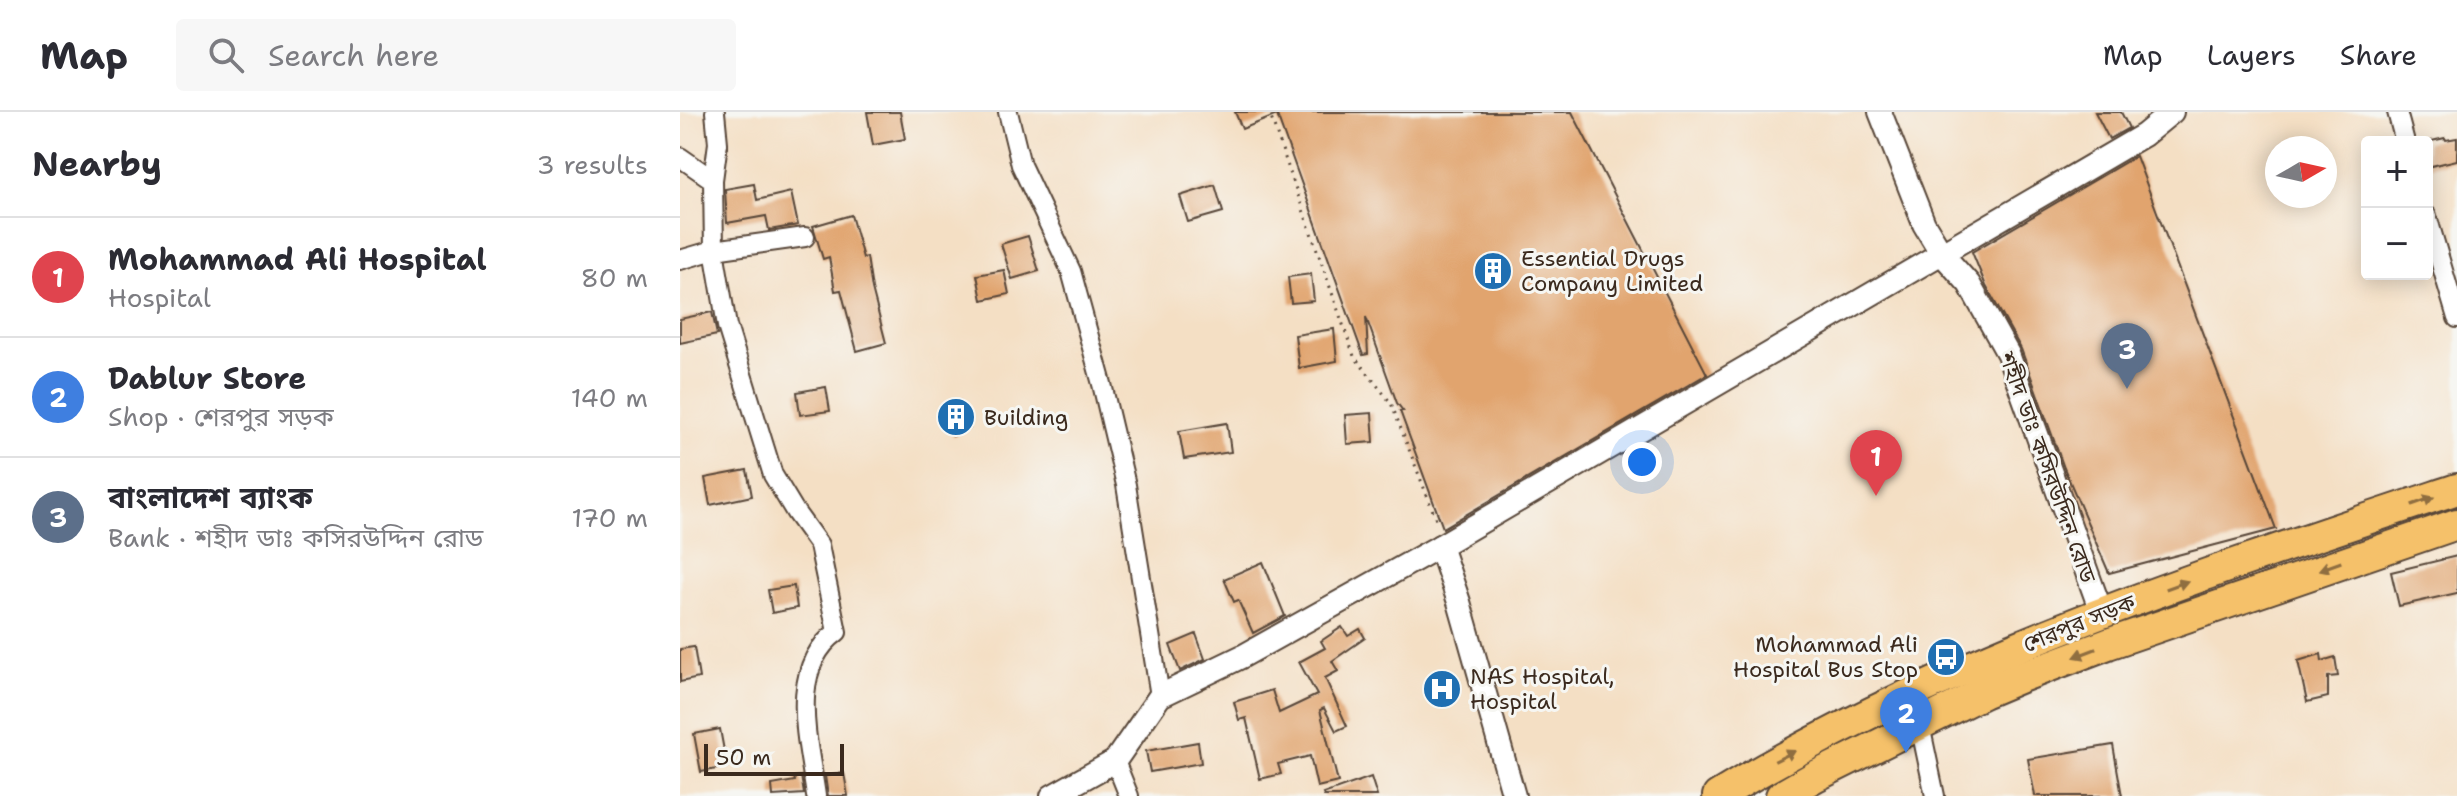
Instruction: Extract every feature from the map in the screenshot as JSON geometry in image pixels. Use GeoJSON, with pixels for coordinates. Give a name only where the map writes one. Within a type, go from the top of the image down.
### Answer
{"type":"FeatureCollection","features":[{"type":"Feature","properties":{"kind":"highway","name":"শেরপুর সড়ক"},"geometry":{"type":"LineString","coordinates":[[1718,796],[1773,763],[1982,662],[2102,614],[2457,489]]}},
{"type":"Feature","properties":{"kind":"highway","name":"শেরপুর সড়ক"},"geometry":{"type":"LineString","coordinates":[[1781,796],[1983,693],[2108,644],[2457,524]]}},
{"type":"Feature","properties":{"kind":"street"},"geometry":{"type":"LineString","coordinates":[[715,112],[718,143],[713,180],[714,250],[727,326],[773,475],[819,545],[837,632],[824,642],[806,676],[805,720],[816,796]]}},
{"type":"Feature","properties":{"kind":"street"},"geometry":{"type":"LineString","coordinates":[[1008,112],[1021,165],[1071,271],[1102,384],[1126,485],[1160,696]]}},
{"type":"Feature","properties":{"kind":"street","name":"শহীদ ডাঃ কসিরউদ্দিন রোড"},"geometry":{"type":"LineString","coordinates":[[1880,112],[1924,224],[1942,254],[1969,284],[2008,354],[2102,614]]}},
{"type":"Feature","properties":{"kind":"street"},"geometry":{"type":"LineString","coordinates":[[1052,796],[1115,761],[1160,696],[1243,656],[1443,544],[2144,135],[2172,112]]}},
{"type":"Feature","properties":{"kind":"street"},"geometry":{"type":"LineString","coordinates":[[2397,112],[2403,136]]}},
{"type":"Feature","properties":{"kind":"street"},"geometry":{"type":"LineString","coordinates":[[680,157],[713,180]]}},
{"type":"Feature","properties":{"kind":"street"},"geometry":{"type":"LineString","coordinates":[[2433,236],[2457,318]]}},
{"type":"Feature","properties":{"kind":"street"},"geometry":{"type":"LineString","coordinates":[[680,260],[714,250],[805,237]]}},
{"type":"Feature","properties":{"kind":"street"},"geometry":{"type":"LineString","coordinates":[[1443,544],[1514,796]]}},
{"type":"Feature","properties":{"kind":"street"},"geometry":{"type":"LineString","coordinates":[[1907,697],[1920,725],[1935,796]]}},
{"type":"Feature","properties":{"kind":"street"},"geometry":{"type":"LineString","coordinates":[[1115,761],[1129,796]]}},
{"type":"Feature","properties":{"kind":"path"},"geometry":{"type":"LineString","coordinates":[[1269,112],[1354,356],[1391,403],[1443,544]]}},
{"type":"Feature","properties":{"kind":"building"},"geometry":{"type":"Polygon","coordinates":[[[867,112],[900,112],[905,139],[873,145],[867,112]]]}},
{"type":"Feature","properties":{"kind":"building","name":"Essential Drugs Company Limited"},"geometry":{"type":"Polygon","coordinates":[[[1235,112],[1572,112],[1707,374],[1443,528],[1400,411],[1403,411],[1397,403],[1366,317],[1368,354],[1363,355],[1277,115],[1242,129],[1235,112]]]}},
{"type":"Feature","properties":{"kind":"building"},"geometry":{"type":"Polygon","coordinates":[[[2095,112],[2121,112],[2129,128],[2109,139],[2095,112]]]}},
{"type":"Feature","properties":{"kind":"building"},"geometry":{"type":"Polygon","coordinates":[[[2457,138],[2457,160],[2433,166],[2433,141],[2457,138]]]}},
{"type":"Feature","properties":{"kind":"building"},"geometry":{"type":"Polygon","coordinates":[[[2136,156],[2276,529],[2109,573],[2064,468],[2021,349],[1986,286],[1972,252],[2136,156]]]}},
{"type":"Feature","properties":{"kind":"building"},"geometry":{"type":"Polygon","coordinates":[[[754,184],[757,200],[791,192],[798,225],[769,230],[766,216],[727,223],[725,189],[754,184]]]}},
{"type":"Feature","properties":{"kind":"building"},"geometry":{"type":"Polygon","coordinates":[[[1215,185],[1223,212],[1188,222],[1180,196],[1215,185]]]}},
{"type":"Feature","properties":{"kind":"building"},"geometry":{"type":"Polygon","coordinates":[[[851,215],[863,258],[867,257],[886,343],[857,351],[841,290],[835,291],[829,257],[823,259],[813,226],[851,215]]]}},
{"type":"Feature","properties":{"kind":"building"},"geometry":{"type":"Polygon","coordinates":[[[1028,236],[1039,271],[1012,279],[1001,244],[1028,236]]]}},
{"type":"Feature","properties":{"kind":"building"},"geometry":{"type":"Polygon","coordinates":[[[1004,270],[1009,294],[982,300],[977,275],[1004,270]]]}},
{"type":"Feature","properties":{"kind":"building"},"geometry":{"type":"Polygon","coordinates":[[[1311,274],[1314,301],[1291,303],[1288,277],[1311,274]]]}},
{"type":"Feature","properties":{"kind":"building"},"geometry":{"type":"Polygon","coordinates":[[[712,312],[717,335],[680,343],[680,319],[712,312]]]}},
{"type":"Feature","properties":{"kind":"building"},"geometry":{"type":"Polygon","coordinates":[[[1334,329],[1337,361],[1299,368],[1295,335],[1334,329]]]}},
{"type":"Feature","properties":{"kind":"building"},"geometry":{"type":"Polygon","coordinates":[[[826,387],[830,411],[800,415],[797,392],[826,387]]]}},
{"type":"Feature","properties":{"kind":"building","name":"Building"},"geometry":{"type":"Polygon","coordinates":[[[960,401],[970,428],[953,436],[942,407],[960,401]]]}},
{"type":"Feature","properties":{"kind":"building"},"geometry":{"type":"Polygon","coordinates":[[[1372,413],[1374,442],[1347,444],[1345,415],[1372,413]]]}},
{"type":"Feature","properties":{"kind":"building"},"geometry":{"type":"Polygon","coordinates":[[[1227,423],[1231,452],[1184,459],[1179,431],[1227,423]]]}},
{"type":"Feature","properties":{"kind":"building"},"geometry":{"type":"Polygon","coordinates":[[[747,470],[752,496],[710,505],[705,478],[747,470]]]}},
{"type":"Feature","properties":{"kind":"building"},"geometry":{"type":"Polygon","coordinates":[[[2457,556],[2457,593],[2399,606],[2391,572],[2457,556]]]}},
{"type":"Feature","properties":{"kind":"building"},"geometry":{"type":"Polygon","coordinates":[[[1263,562],[1285,616],[1253,633],[1224,579],[1263,562]]]}},
{"type":"Feature","properties":{"kind":"building"},"geometry":{"type":"Polygon","coordinates":[[[794,586],[797,608],[772,613],[768,590],[794,586]]]}},
{"type":"Feature","properties":{"kind":"building"},"geometry":{"type":"Polygon","coordinates":[[[1342,627],[1348,636],[1360,629],[1365,638],[1332,661],[1338,671],[1325,678],[1347,726],[1336,731],[1324,708],[1320,710],[1338,782],[1317,787],[1310,756],[1278,764],[1281,774],[1260,779],[1246,718],[1239,720],[1234,702],[1272,690],[1279,713],[1317,695],[1299,662],[1325,648],[1321,641],[1342,627]]]}},
{"type":"Feature","properties":{"kind":"building"},"geometry":{"type":"Polygon","coordinates":[[[1196,634],[1205,659],[1180,671],[1170,645],[1196,634]]]}},
{"type":"Feature","properties":{"kind":"building"},"geometry":{"type":"Polygon","coordinates":[[[694,647],[699,678],[680,682],[680,649],[694,647]]]}},
{"type":"Feature","properties":{"kind":"building"},"geometry":{"type":"Polygon","coordinates":[[[2321,654],[2322,661],[2335,657],[2338,676],[2328,677],[2328,697],[2307,702],[2298,661],[2321,654]]]}},
{"type":"Feature","properties":{"kind":"building"},"geometry":{"type":"Polygon","coordinates":[[[720,729],[727,767],[701,772],[694,734],[720,729]]]}},
{"type":"Feature","properties":{"kind":"building"},"geometry":{"type":"Polygon","coordinates":[[[1198,742],[1201,763],[1150,772],[1146,751],[1198,742]]]}},
{"type":"Feature","properties":{"kind":"building"},"geometry":{"type":"Polygon","coordinates":[[[2113,745],[2122,796],[2035,796],[2028,759],[2113,745]]]}},
{"type":"Feature","properties":{"kind":"building"},"geometry":{"type":"Polygon","coordinates":[[[844,773],[848,796],[828,796],[825,776],[844,773]]]}},
{"type":"Feature","properties":{"kind":"building"},"geometry":{"type":"Polygon","coordinates":[[[801,776],[804,794],[773,796],[772,785],[795,781],[794,777],[801,776]]]}},
{"type":"Feature","properties":{"kind":"building"},"geometry":{"type":"Polygon","coordinates":[[[1371,777],[1377,796],[1323,794],[1371,777]]]}},
{"type":"Feature","properties":{"kind":"place","name":"Essential Drugs Company Limited"},"geometry":{"type":"Point","coordinates":[1493,271]}},
{"type":"Feature","properties":{"kind":"place","name":"বাংলাদেশ ব্যাংক"},"geometry":{"type":"Point","coordinates":[2127,389]}},
{"type":"Feature","properties":{"kind":"place","name":"Building"},"geometry":{"type":"Point","coordinates":[956,417]}},
{"type":"Feature","properties":{"kind":"place","name":"Mohammad Ali Hospital"},"geometry":{"type":"Point","coordinates":[1876,496]}},
{"type":"Feature","properties":{"kind":"place","name":"Mohammad Ali Hospital Bus Stop"},"geometry":{"type":"Point","coordinates":[1946,657]}},
{"type":"Feature","properties":{"kind":"place","name":"NAS Hospital, Hospital"},"geometry":{"type":"Point","coordinates":[1442,689]}},
{"type":"Feature","properties":{"kind":"place","name":"Dablur Store"},"geometry":{"type":"Point","coordinates":[1906,753]}}]}
